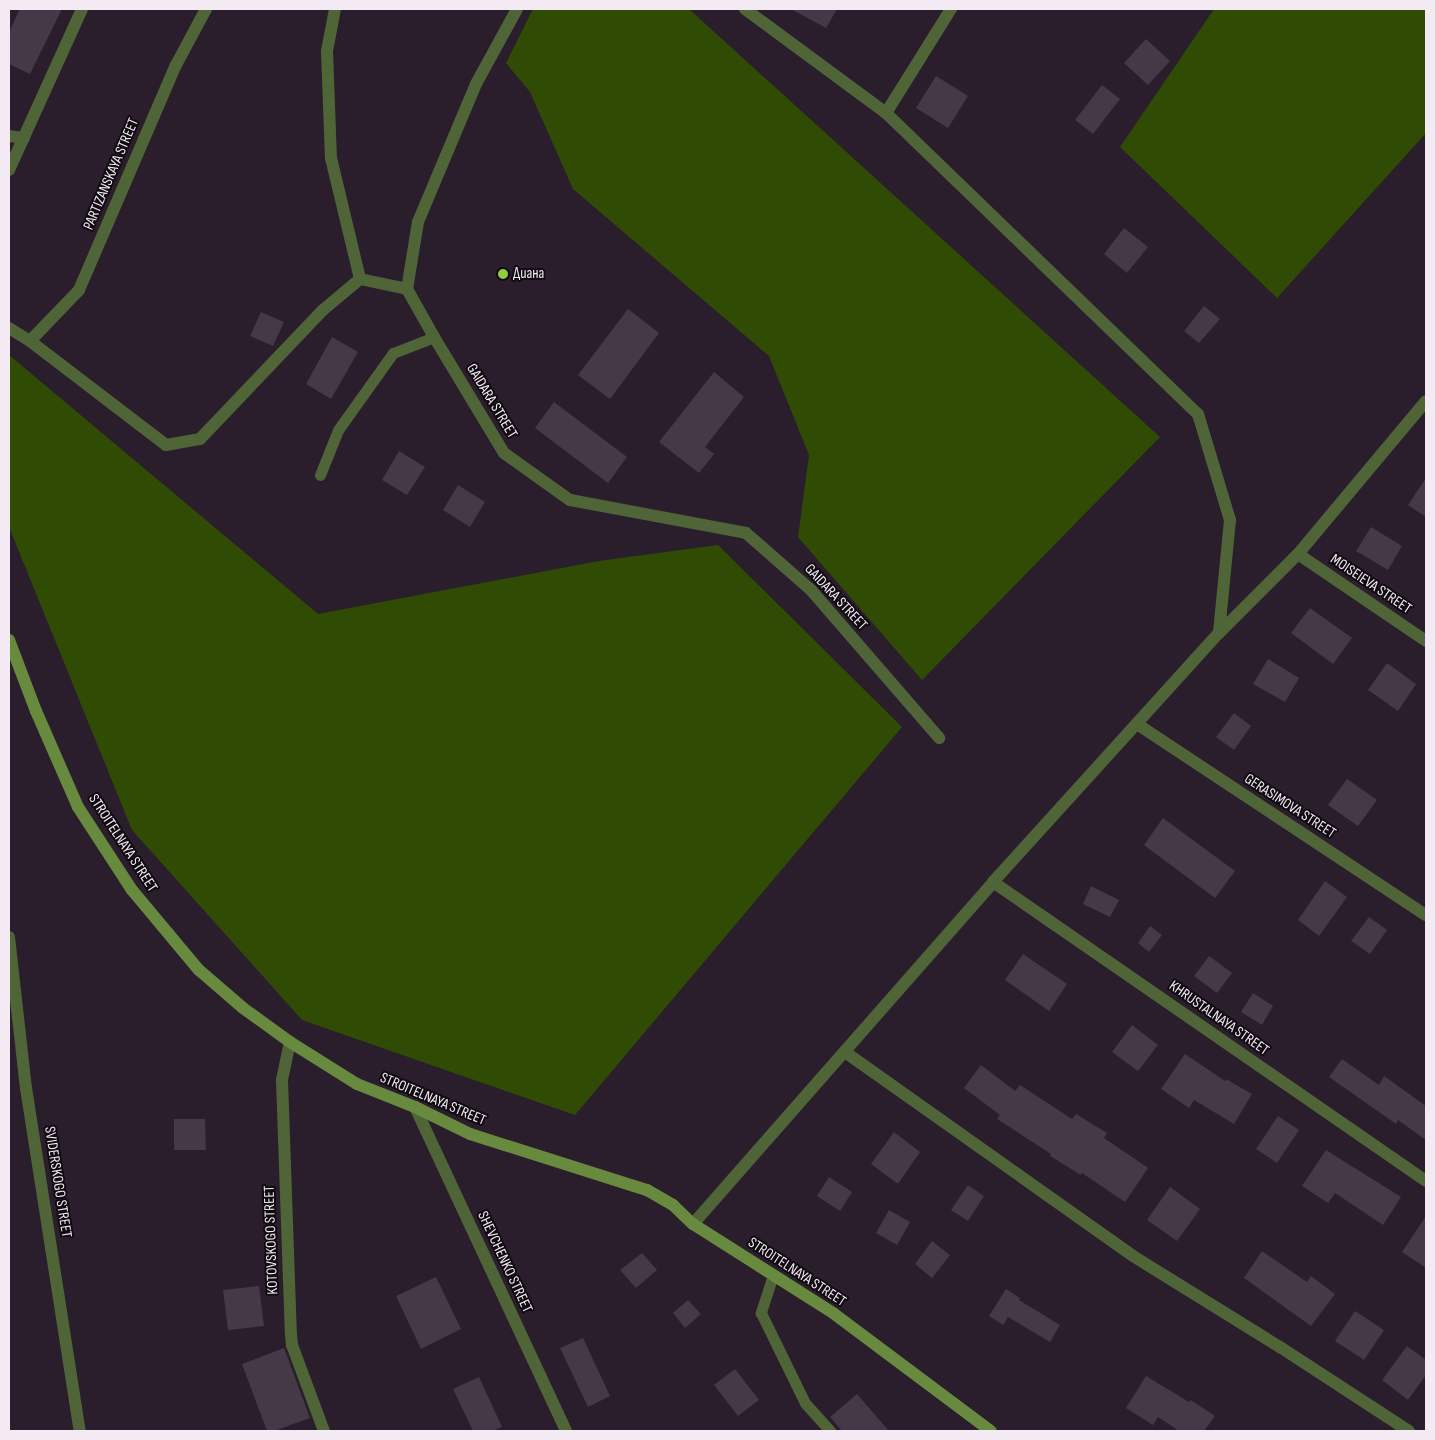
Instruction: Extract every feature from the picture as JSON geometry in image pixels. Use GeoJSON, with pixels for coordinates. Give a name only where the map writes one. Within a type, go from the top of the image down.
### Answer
{"type":"FeatureCollection","features":[{"type":"Feature","properties":{"kind":"main road","name":"STROITELNAYA STREET"},"geometry":{"type":"LineString","coordinates":[[9,640],[36,711],[78,807],[132,890],[199,970],[243,1008],[290,1042],[357,1084],[415,1107],[470,1134],[647,1190],[673,1205],[692,1224],[833,1313],[991,1431]]}},
{"type":"Feature","properties":{"kind":"street"},"geometry":{"type":"LineString","coordinates":[[9,170],[82,9]]}},
{"type":"Feature","properties":{"kind":"street","name":"PARTIZANSKAYA STREET"},"geometry":{"type":"LineString","coordinates":[[30,341],[80,290],[176,65],[206,9]]}},
{"type":"Feature","properties":{"kind":"street"},"geometry":{"type":"LineString","coordinates":[[335,9],[327,51],[331,158],[360,280]]}},
{"type":"Feature","properties":{"kind":"street"},"geometry":{"type":"LineString","coordinates":[[9,328],[30,341],[166,445],[200,439],[323,310],[360,280],[407,289],[418,222],[476,84],[517,9]]}},
{"type":"Feature","properties":{"kind":"street"},"geometry":{"type":"LineString","coordinates":[[886,113],[950,9]]}},
{"type":"Feature","properties":{"kind":"street"},"geometry":{"type":"LineString","coordinates":[[749,10],[886,113],[1198,414],[1230,520],[1219,632]]}},
{"type":"Feature","properties":{"kind":"street"},"geometry":{"type":"LineString","coordinates":[[9,136],[24,138]]}},
{"type":"Feature","properties":{"kind":"street","name":"GAIDARA STREET"},"geometry":{"type":"LineString","coordinates":[[407,289],[504,453],[570,500],[746,533],[810,590],[939,738]]}},
{"type":"Feature","properties":{"kind":"street"},"geometry":{"type":"LineString","coordinates":[[692,1224],[993,882],[1219,632],[1298,554],[1426,401]]}},
{"type":"Feature","properties":{"kind":"street","name":"MOISEIEVA STREET"},"geometry":{"type":"LineString","coordinates":[[1298,554],[1426,641]]}},
{"type":"Feature","properties":{"kind":"street","name":"GERASIMOVA STREET"},"geometry":{"type":"LineString","coordinates":[[1137,724],[1426,915]]}},
{"type":"Feature","properties":{"kind":"street","name":"KHRUSTALNAYA STREET"},"geometry":{"type":"LineString","coordinates":[[993,882],[1426,1181]]}},
{"type":"Feature","properties":{"kind":"street","name":"SVIDERSKOGO STREET"},"geometry":{"type":"LineString","coordinates":[[9,937],[26,1088],[80,1431]]}},
{"type":"Feature","properties":{"kind":"street","name":"KOTOVSKOGO STREET"},"geometry":{"type":"LineString","coordinates":[[290,1042],[282,1080],[291,1334],[292,1345],[324,1431]]}},
{"type":"Feature","properties":{"kind":"street"},"geometry":{"type":"LineString","coordinates":[[845,1052],[1133,1256],[1280,1346],[1409,1431]]}},
{"type":"Feature","properties":{"kind":"street","name":"SHEVCHENKO STREET"},"geometry":{"type":"LineString","coordinates":[[415,1107],[566,1431]]}},
{"type":"Feature","properties":{"kind":"lane"},"geometry":{"type":"LineString","coordinates":[[320,476],[338,430],[394,353],[434,337]]}},
{"type":"Feature","properties":{"kind":"lane"},"geometry":{"type":"LineString","coordinates":[[773,1275],[761,1313],[805,1403],[830,1431]]}},
{"type":"Feature","properties":{"kind":"green space"},"geometry":{"type":"Polygon","coordinates":[[[533,9],[689,9],[1160,437],[922,680],[798,537],[809,455],[769,356],[573,189],[530,92],[506,63],[533,9]]]}},
{"type":"Feature","properties":{"kind":"green space"},"geometry":{"type":"Polygon","coordinates":[[[1214,9],[1426,9],[1426,133],[1277,298],[1120,147],[1214,9]]]}},
{"type":"Feature","properties":{"kind":"green space"},"geometry":{"type":"Polygon","coordinates":[[[9,355],[318,614],[599,561],[718,545],[902,727],[575,1115],[302,1020],[132,830],[9,527],[9,355]]]}},
{"type":"Feature","properties":{"kind":"building"},"geometry":{"type":"Polygon","coordinates":[[[20,9],[62,9],[30,74],[9,64],[9,32],[20,9]]]}},
{"type":"Feature","properties":{"kind":"building"},"geometry":{"type":"Polygon","coordinates":[[[791,9],[837,9],[826,28],[791,9]]]}},
{"type":"Feature","properties":{"kind":"building"},"geometry":{"type":"Polygon","coordinates":[[[1146,39],[1170,61],[1148,85],[1124,63],[1146,39]]]}},
{"type":"Feature","properties":{"kind":"building"},"geometry":{"type":"Polygon","coordinates":[[[936,76],[968,96],[948,128],[916,108],[936,76]]]}},
{"type":"Feature","properties":{"kind":"building"},"geometry":{"type":"Polygon","coordinates":[[[1102,85],[1120,99],[1093,134],[1075,120],[1102,85]]]}},
{"type":"Feature","properties":{"kind":"building"},"geometry":{"type":"Polygon","coordinates":[[[1124,228],[1148,247],[1127,273],[1104,254],[1124,228]]]}},
{"type":"Feature","properties":{"kind":"building"},"geometry":{"type":"Polygon","coordinates":[[[1204,306],[1220,319],[1199,343],[1184,331],[1204,306]]]}},
{"type":"Feature","properties":{"kind":"building"},"geometry":{"type":"Polygon","coordinates":[[[628,309],[659,333],[610,399],[578,375],[628,309]]]}},
{"type":"Feature","properties":{"kind":"building"},"geometry":{"type":"Polygon","coordinates":[[[261,312],[284,322],[273,346],[250,336],[261,312]]]}},
{"type":"Feature","properties":{"kind":"building"},"geometry":{"type":"Polygon","coordinates":[[[332,337],[358,352],[331,399],[306,384],[332,337]]]}},
{"type":"Feature","properties":{"kind":"building"},"geometry":{"type":"Polygon","coordinates":[[[714,372],[744,397],[705,447],[714,454],[699,473],[659,442],[714,372]]]}},
{"type":"Feature","properties":{"kind":"building"},"geometry":{"type":"Polygon","coordinates":[[[554,402],[627,457],[608,483],[535,428],[554,402]]]}},
{"type":"Feature","properties":{"kind":"building"},"geometry":{"type":"Polygon","coordinates":[[[399,451],[425,467],[407,495],[382,480],[399,451]]]}},
{"type":"Feature","properties":{"kind":"building"},"geometry":{"type":"Polygon","coordinates":[[[1426,478],[1426,517],[1408,505],[1426,478]]]}},
{"type":"Feature","properties":{"kind":"building"},"geometry":{"type":"Polygon","coordinates":[[[458,485],[485,502],[470,527],[443,510],[458,485]]]}},
{"type":"Feature","properties":{"kind":"building"},"geometry":{"type":"Polygon","coordinates":[[[1371,527],[1402,546],[1388,570],[1356,551],[1371,527]]]}},
{"type":"Feature","properties":{"kind":"building"},"geometry":{"type":"Polygon","coordinates":[[[1310,608],[1352,638],[1333,664],[1291,633],[1310,608]]]}},
{"type":"Feature","properties":{"kind":"building"},"geometry":{"type":"Polygon","coordinates":[[[1268,659],[1299,678],[1285,702],[1253,684],[1268,659]]]}},
{"type":"Feature","properties":{"kind":"building"},"geometry":{"type":"Polygon","coordinates":[[[1387,663],[1416,684],[1398,711],[1368,690],[1387,663]]]}},
{"type":"Feature","properties":{"kind":"building"},"geometry":{"type":"Polygon","coordinates":[[[1234,713],[1251,726],[1234,750],[1216,737],[1234,713]]]}},
{"type":"Feature","properties":{"kind":"building"},"geometry":{"type":"Polygon","coordinates":[[[1347,779],[1377,800],[1358,826],[1328,805],[1347,779]]]}},
{"type":"Feature","properties":{"kind":"building"},"geometry":{"type":"Polygon","coordinates":[[[1163,818],[1235,871],[1215,898],[1144,845],[1163,818]]]}},
{"type":"Feature","properties":{"kind":"building"},"geometry":{"type":"Polygon","coordinates":[[[1325,881],[1347,897],[1319,936],[1298,920],[1325,881]]]}},
{"type":"Feature","properties":{"kind":"building"},"geometry":{"type":"Polygon","coordinates":[[[1091,886],[1119,900],[1110,917],[1083,904],[1091,886]]]}},
{"type":"Feature","properties":{"kind":"building"},"geometry":{"type":"Polygon","coordinates":[[[1369,917],[1387,930],[1370,954],[1351,941],[1369,917]]]}},
{"type":"Feature","properties":{"kind":"building"},"geometry":{"type":"Polygon","coordinates":[[[1150,926],[1162,935],[1149,952],[1138,943],[1150,926]]]}},
{"type":"Feature","properties":{"kind":"building"},"geometry":{"type":"Polygon","coordinates":[[[1023,954],[1067,984],[1049,1011],[1005,980],[1023,954]]]}},
{"type":"Feature","properties":{"kind":"building"},"geometry":{"type":"Polygon","coordinates":[[[1209,956],[1232,973],[1217,993],[1194,976],[1209,956]]]}},
{"type":"Feature","properties":{"kind":"building"},"geometry":{"type":"Polygon","coordinates":[[[1253,993],[1273,1006],[1262,1025],[1241,1012],[1253,993]]]}},
{"type":"Feature","properties":{"kind":"building"},"geometry":{"type":"Polygon","coordinates":[[[1132,1025],[1158,1045],[1138,1071],[1112,1052],[1132,1025]]]}},
{"type":"Feature","properties":{"kind":"building"},"geometry":{"type":"Polygon","coordinates":[[[1185,1054],[1225,1081],[1226,1079],[1252,1094],[1234,1124],[1194,1100],[1189,1108],[1161,1089],[1185,1054]]]}},
{"type":"Feature","properties":{"kind":"building"},"geometry":{"type":"Polygon","coordinates":[[[1342,1059],[1379,1085],[1384,1076],[1426,1106],[1426,1140],[1398,1120],[1396,1124],[1329,1077],[1342,1059]]]}},
{"type":"Feature","properties":{"kind":"building"},"geometry":{"type":"Polygon","coordinates":[[[981,1065],[1015,1091],[1020,1085],[1072,1119],[1076,1114],[1107,1133],[1104,1138],[1148,1168],[1125,1202],[1082,1173],[1081,1175],[1050,1156],[1051,1154],[997,1119],[1000,1115],[964,1088],[981,1065]]]}},
{"type":"Feature","properties":{"kind":"building"},"geometry":{"type":"Polygon","coordinates":[[[1278,1116],[1299,1130],[1277,1163],[1256,1149],[1278,1116]]]}},
{"type":"Feature","properties":{"kind":"building"},"geometry":{"type":"Polygon","coordinates":[[[174,1119],[205,1119],[206,1150],[174,1150],[174,1119]]]}},
{"type":"Feature","properties":{"kind":"building"},"geometry":{"type":"Polygon","coordinates":[[[894,1132],[920,1152],[898,1184],[871,1164],[894,1132]]]}},
{"type":"Feature","properties":{"kind":"building"},"geometry":{"type":"Polygon","coordinates":[[[1326,1150],[1401,1197],[1383,1225],[1335,1193],[1328,1203],[1302,1186],[1326,1150]]]}},
{"type":"Feature","properties":{"kind":"building"},"geometry":{"type":"Polygon","coordinates":[[[829,1177],[852,1192],[840,1211],[817,1196],[829,1177]]]}},
{"type":"Feature","properties":{"kind":"building"},"geometry":{"type":"Polygon","coordinates":[[[968,1185],[984,1196],[968,1221],[951,1210],[968,1185]]]}},
{"type":"Feature","properties":{"kind":"building"},"geometry":{"type":"Polygon","coordinates":[[[1170,1187],[1200,1209],[1177,1241],[1147,1220],[1170,1187]]]}},
{"type":"Feature","properties":{"kind":"building"},"geometry":{"type":"Polygon","coordinates":[[[889,1210],[910,1222],[897,1245],[876,1233],[889,1210]]]}},
{"type":"Feature","properties":{"kind":"building"},"geometry":{"type":"Polygon","coordinates":[[[1426,1216],[1426,1268],[1402,1252],[1426,1216]]]}},
{"type":"Feature","properties":{"kind":"building"},"geometry":{"type":"Polygon","coordinates":[[[932,1241],[950,1255],[932,1278],[915,1264],[932,1241]]]}},
{"type":"Feature","properties":{"kind":"building"},"geometry":{"type":"Polygon","coordinates":[[[1262,1251],[1307,1282],[1311,1276],[1335,1294],[1311,1326],[1244,1278],[1262,1251]]]}},
{"type":"Feature","properties":{"kind":"building"},"geometry":{"type":"Polygon","coordinates":[[[642,1253],[657,1270],[636,1288],[620,1270],[642,1253]]]}},
{"type":"Feature","properties":{"kind":"building"},"geometry":{"type":"Polygon","coordinates":[[[436,1277],[461,1329],[421,1349],[396,1296],[436,1277]]]}},
{"type":"Feature","properties":{"kind":"building"},"geometry":{"type":"Polygon","coordinates":[[[259,1286],[264,1326],[228,1330],[223,1290],[259,1286]]]}},
{"type":"Feature","properties":{"kind":"building"},"geometry":{"type":"Polygon","coordinates":[[[1006,1289],[1020,1298],[1019,1300],[1060,1325],[1050,1342],[1008,1317],[1003,1325],[989,1316],[1006,1289]]]}},
{"type":"Feature","properties":{"kind":"building"},"geometry":{"type":"Polygon","coordinates":[[[688,1300],[701,1314],[685,1328],[673,1313],[688,1300]]]}},
{"type":"Feature","properties":{"kind":"building"},"geometry":{"type":"Polygon","coordinates":[[[1355,1311],[1384,1330],[1364,1360],[1335,1341],[1355,1311]]]}},
{"type":"Feature","properties":{"kind":"building"},"geometry":{"type":"Polygon","coordinates":[[[583,1338],[610,1396],[588,1407],[560,1348],[583,1338]]]}},
{"type":"Feature","properties":{"kind":"building"},"geometry":{"type":"Polygon","coordinates":[[[1407,1346],[1426,1360],[1426,1375],[1408,1400],[1382,1380],[1407,1346]]]}},
{"type":"Feature","properties":{"kind":"building"},"geometry":{"type":"Polygon","coordinates":[[[284,1348],[310,1418],[274,1431],[267,1431],[242,1364],[284,1348]]]}},
{"type":"Feature","properties":{"kind":"building"},"geometry":{"type":"Polygon","coordinates":[[[735,1369],[759,1400],[738,1416],[714,1385],[735,1369]]]}},
{"type":"Feature","properties":{"kind":"building"},"geometry":{"type":"Polygon","coordinates":[[[1146,1376],[1189,1402],[1191,1400],[1215,1416],[1204,1431],[1179,1431],[1158,1417],[1153,1425],[1126,1408],[1146,1376]]]}},
{"type":"Feature","properties":{"kind":"building"},"geometry":{"type":"Polygon","coordinates":[[[479,1377],[502,1427],[492,1431],[473,1431],[453,1389],[479,1377]]]}},
{"type":"Feature","properties":{"kind":"building"},"geometry":{"type":"Polygon","coordinates":[[[857,1394],[889,1431],[842,1431],[830,1417],[857,1394]]]}},
{"type":"Feature","properties":{"kind":"place","name":"Диана"},"geometry":{"type":"Point","coordinates":[503,274]}}]}
